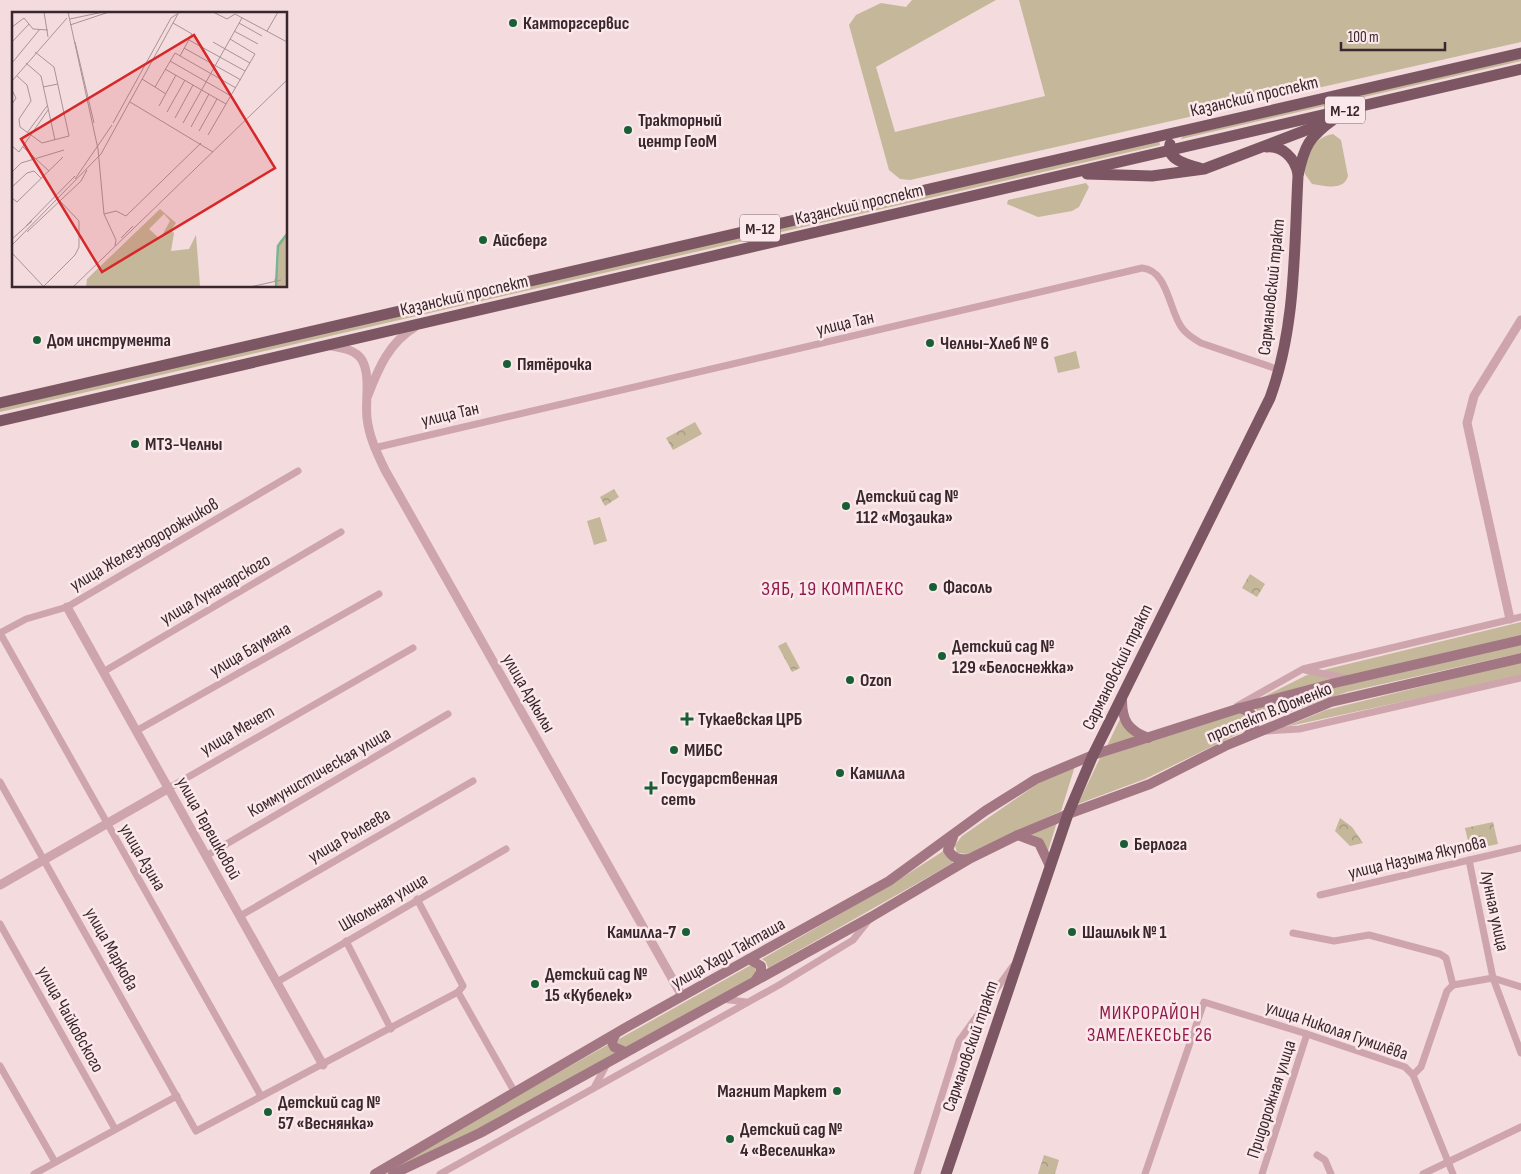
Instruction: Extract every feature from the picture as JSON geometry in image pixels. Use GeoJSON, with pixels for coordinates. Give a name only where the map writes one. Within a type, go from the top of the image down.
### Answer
{"type":"FeatureCollection","features":[{"type":"Feature","properties":{"kind":"main road","name":"Казанский проспект"},"geometry":{"type":"LineString","coordinates":[[0,403],[1521,53]]}},
{"type":"Feature","properties":{"kind":"main road","name":"Казанский проспект"},"geometry":{"type":"LineString","coordinates":[[0,420],[329,346],[424,322],[1521,69]]}},
{"type":"Feature","properties":{"kind":"main road"},"geometry":{"type":"LineString","coordinates":[[1073,173],[1152,176],[1204,169],[1381,101]]}},
{"type":"Feature","properties":{"kind":"main road","name":"Сармановский тракт"},"geometry":{"type":"LineString","coordinates":[[946,1174],[1068,814],[1093,755],[1122,700],[1270,398],[1280,370],[1288,337],[1298,176],[1302,155],[1309,140],[1334,119]]}},
{"type":"Feature","properties":{"kind":"main road"},"geometry":{"type":"LineString","coordinates":[[1199,127],[1173,138],[1170,150],[1172,156],[1188,165],[1204,169]]}},
{"type":"Feature","properties":{"kind":"main road"},"geometry":{"type":"LineString","coordinates":[[1254,150],[1278,147],[1293,162],[1298,176]]}},
{"type":"Feature","properties":{"kind":"main road","name":"проспект В.Фоменко"},"geometry":{"type":"LineString","coordinates":[[1093,755],[1240,708],[1351,679],[1521,640]]}},
{"type":"Feature","properties":{"kind":"main road","name":"проспект В.Фоменко"},"geometry":{"type":"LineString","coordinates":[[1068,814],[1150,784],[1258,732],[1331,702],[1521,658]]}},
{"type":"Feature","properties":{"kind":"main road"},"geometry":{"type":"LineString","coordinates":[[1122,700],[1122,715],[1128,727],[1148,738]]}},
{"type":"Feature","properties":{"kind":"main road"},"geometry":{"type":"LineString","coordinates":[[1240,708],[1252,714],[1256,723],[1247,737]]}},
{"type":"Feature","properties":{"kind":"main road","name":"улица Хади Такташа"},"geometry":{"type":"LineString","coordinates":[[375,1174],[514,1091],[889,882],[1030,782],[1093,755]]}},
{"type":"Feature","properties":{"kind":"main road"},"geometry":{"type":"LineString","coordinates":[[393,1174],[480,1133],[871,917],[971,858],[1018,835],[1068,814]]}},
{"type":"Feature","properties":{"kind":"main road"},"geometry":{"type":"LineString","coordinates":[[955,834],[948,850],[951,855],[956,859],[971,858]]}},
{"type":"Feature","properties":{"kind":"main road"},"geometry":{"type":"LineString","coordinates":[[1018,835],[1039,843],[1050,866]]}},
{"type":"Feature","properties":{"kind":"main road"},"geometry":{"type":"LineString","coordinates":[[749,959],[761,966],[761,972],[756,980]]}},
{"type":"Feature","properties":{"kind":"main road"},"geometry":{"type":"LineString","coordinates":[[614,1035],[612,1042],[614,1047],[625,1052]]}},
{"type":"Feature","properties":{"kind":"street","name":"улица Тан"},"geometry":{"type":"LineString","coordinates":[[374,448],[1142,268],[1148,268],[1156,274],[1181,328],[1192,337],[1201,343],[1280,370]]}},
{"type":"Feature","properties":{"kind":"street"},"geometry":{"type":"LineString","coordinates":[[1510,619],[1467,423],[1474,396],[1521,320]]}},
{"type":"Feature","properties":{"kind":"street"},"geometry":{"type":"LineString","coordinates":[[366,400],[388,352],[402,336],[424,322]]}},
{"type":"Feature","properties":{"kind":"street","name":"улица Аркылы"},"geometry":{"type":"LineString","coordinates":[[329,346],[350,349],[362,360],[366,373],[367,419],[374,448],[486,651],[682,996]]}},
{"type":"Feature","properties":{"kind":"street","name":"улица Железнодорожников"},"geometry":{"type":"LineString","coordinates":[[0,633],[26,619],[67,607],[298,471]]}},
{"type":"Feature","properties":{"kind":"street","name":"улица Луначарского"},"geometry":{"type":"LineString","coordinates":[[103,672],[341,532]]}},
{"type":"Feature","properties":{"kind":"street","name":"улица Баумана"},"geometry":{"type":"LineString","coordinates":[[136,731],[379,594]]}},
{"type":"Feature","properties":{"kind":"street","name":"улица Терешковой"},"geometry":{"type":"LineString","coordinates":[[67,607],[323,1065]]}},
{"type":"Feature","properties":{"kind":"street"},"geometry":{"type":"LineString","coordinates":[[1222,714],[1303,669],[1521,617]]}},
{"type":"Feature","properties":{"kind":"street","name":"улица Азина"},"geometry":{"type":"LineString","coordinates":[[0,633],[261,1096]]}},
{"type":"Feature","properties":{"kind":"street","name":"улица Мечет"},"geometry":{"type":"LineString","coordinates":[[0,885],[413,648]]}},
{"type":"Feature","properties":{"kind":"street"},"geometry":{"type":"LineString","coordinates":[[1303,669],[1351,679]]}},
{"type":"Feature","properties":{"kind":"street"},"geometry":{"type":"LineString","coordinates":[[1258,732],[1300,728],[1521,678]]}},
{"type":"Feature","properties":{"kind":"street","name":"Коммунистическая улица"},"geometry":{"type":"LineString","coordinates":[[206,856],[448,714]]}},
{"type":"Feature","properties":{"kind":"street","name":"улица Рылеева"},"geometry":{"type":"LineString","coordinates":[[240,916],[473,781]]}},
{"type":"Feature","properties":{"kind":"street","name":"улица Маркова"},"geometry":{"type":"LineString","coordinates":[[0,782],[196,1131],[261,1096]]}},
{"type":"Feature","properties":{"kind":"street","name":"улица Назыма Якупова"},"geometry":{"type":"LineString","coordinates":[[1320,895],[1521,848]]}},
{"type":"Feature","properties":{"kind":"street","name":"Школьная улица"},"geometry":{"type":"LineString","coordinates":[[277,982],[506,849]]}},
{"type":"Feature","properties":{"kind":"street","name":"Лунная улица"},"geometry":{"type":"LineString","coordinates":[[1469,860],[1493,978],[1521,1053]]}},
{"type":"Feature","properties":{"kind":"street"},"geometry":{"type":"LineString","coordinates":[[417,899],[460,989],[514,1091]]}},
{"type":"Feature","properties":{"kind":"street"},"geometry":{"type":"LineString","coordinates":[[440,1174],[747,1002],[853,940],[871,917]]}},
{"type":"Feature","properties":{"kind":"street","name":"улица Чайковского"},"geometry":{"type":"LineString","coordinates":[[0,924],[115,1129]]}},
{"type":"Feature","properties":{"kind":"street"},"geometry":{"type":"LineString","coordinates":[[1293,933],[1334,941],[1369,934],[1440,954],[1446,958],[1453,985]]}},
{"type":"Feature","properties":{"kind":"street"},"geometry":{"type":"LineString","coordinates":[[346,941],[391,1029]]}},
{"type":"Feature","properties":{"kind":"street"},"geometry":{"type":"LineString","coordinates":[[917,1174],[959,1041],[1018,960]]}},
{"type":"Feature","properties":{"kind":"street"},"geometry":{"type":"LineString","coordinates":[[1414,1074],[1421,1067],[1447,991],[1453,985],[1493,978],[1521,987]]}},
{"type":"Feature","properties":{"kind":"street"},"geometry":{"type":"LineString","coordinates":[[261,1096],[391,1029],[460,989]]}},
{"type":"Feature","properties":{"kind":"street"},"geometry":{"type":"LineString","coordinates":[[722,999],[747,1002]]}},
{"type":"Feature","properties":{"kind":"street","name":"улица Николая Гумилёва"},"geometry":{"type":"LineString","coordinates":[[1146,1174],[1204,1002],[1308,1034],[1405,1067],[1414,1074],[1453,1174]]}},
{"type":"Feature","properties":{"kind":"street","name":"Придорожная улица"},"geometry":{"type":"LineString","coordinates":[[1262,1174],[1308,1034]]}},
{"type":"Feature","properties":{"kind":"street"},"geometry":{"type":"LineString","coordinates":[[595,1086],[608,1062]]}},
{"type":"Feature","properties":{"kind":"street"},"geometry":{"type":"LineString","coordinates":[[0,1066],[55,1162]]}},
{"type":"Feature","properties":{"kind":"street"},"geometry":{"type":"LineString","coordinates":[[34,1174],[177,1096]]}},
{"type":"Feature","properties":{"kind":"street"},"geometry":{"type":"LineString","coordinates":[[1423,1174],[1521,1127]]}},
{"type":"Feature","properties":{"kind":"street"},"geometry":{"type":"LineString","coordinates":[[1317,1155],[1325,1160],[1331,1174]]}},
{"type":"Feature","properties":{"kind":"green space"},"geometry":{"type":"Polygon","coordinates":[[[912,0],[996,0],[876,67],[895,132],[1045,96],[1019,0],[1521,0],[1521,42],[910,180],[900,179],[889,170],[849,25],[856,15],[881,3],[906,7],[912,0]]]}},
{"type":"Feature","properties":{"kind":"green space"},"geometry":{"type":"Polygon","coordinates":[[[1521,58],[1521,61],[1181,139],[1183,136],[1521,58]]]}},
{"type":"Feature","properties":{"kind":"green space"},"geometry":{"type":"Polygon","coordinates":[[[1333,134],[1341,140],[1348,176],[1346,181],[1338,186],[1312,184],[1305,174],[1308,154],[1315,143],[1333,134]]]}},
{"type":"Feature","properties":{"kind":"green space"},"geometry":{"type":"Polygon","coordinates":[[[1159,141],[1160,145],[0,412],[0,408],[1159,141]]]}},
{"type":"Feature","properties":{"kind":"green space"},"geometry":{"type":"Polygon","coordinates":[[[1086,183],[1089,187],[1079,207],[1072,211],[1038,217],[1007,204],[1008,200],[1086,183]]]}},
{"type":"Feature","properties":{"kind":"green space"},"geometry":{"type":"Polygon","coordinates":[[[1076,351],[1080,368],[1058,373],[1054,357],[1076,351]]]}},
{"type":"Feature","properties":{"kind":"green space"},"geometry":{"type":"Polygon","coordinates":[[[695,422],[702,434],[673,450],[666,438],[695,422]]]}},
{"type":"Feature","properties":{"kind":"green space"},"geometry":{"type":"Polygon","coordinates":[[[614,489],[619,497],[605,506],[600,497],[614,489]]]}},
{"type":"Feature","properties":{"kind":"green space"},"geometry":{"type":"Polygon","coordinates":[[[600,517],[607,541],[594,545],[587,521],[600,517]]]}},
{"type":"Feature","properties":{"kind":"green space"},"geometry":{"type":"Polygon","coordinates":[[[1250,574],[1265,584],[1257,597],[1242,588],[1250,574]]]}},
{"type":"Feature","properties":{"kind":"green space"},"geometry":{"type":"Polygon","coordinates":[[[1521,622],[1521,636],[1263,697],[1311,673],[1521,622]]]}},
{"type":"Feature","properties":{"kind":"green space"},"geometry":{"type":"Polygon","coordinates":[[[786,642],[800,668],[792,672],[778,646],[786,642]]]}},
{"type":"Feature","properties":{"kind":"green space"},"geometry":{"type":"Polygon","coordinates":[[[1521,644],[1521,653],[1347,692],[1261,722],[1260,714],[1254,707],[1521,644]]]}},
{"type":"Feature","properties":{"kind":"green space"},"geometry":{"type":"Polygon","coordinates":[[[1521,662],[1521,676],[1285,727],[1326,710],[1521,662]]]}},
{"type":"Feature","properties":{"kind":"green space"},"geometry":{"type":"Polygon","coordinates":[[[1243,711],[1250,715],[1250,727],[1244,731],[1145,779],[1078,804],[1100,758],[1243,711]]]}},
{"type":"Feature","properties":{"kind":"green space"},"geometry":{"type":"Polygon","coordinates":[[[1120,719],[1139,738],[1106,748],[1120,719]]]}},
{"type":"Feature","properties":{"kind":"green space"},"geometry":{"type":"Polygon","coordinates":[[[1075,766],[1061,811],[968,854],[957,853],[955,845],[962,836],[1043,780],[1075,766]]]}},
{"type":"Feature","properties":{"kind":"green space"},"geometry":{"type":"Polygon","coordinates":[[[1340,818],[1352,827],[1363,843],[1350,846],[1335,831],[1340,818]]]}},
{"type":"Feature","properties":{"kind":"green space"},"geometry":{"type":"Polygon","coordinates":[[[1057,822],[1048,851],[1040,839],[1031,834],[1057,822]]]}},
{"type":"Feature","properties":{"kind":"green space"},"geometry":{"type":"Polygon","coordinates":[[[1493,822],[1498,844],[1470,850],[1465,828],[1493,822]]]}},
{"type":"Feature","properties":{"kind":"green space"},"geometry":{"type":"Polygon","coordinates":[[[945,850],[953,863],[768,968],[766,962],[762,959],[892,884],[945,850]]]}},
{"type":"Feature","properties":{"kind":"green space"},"geometry":{"type":"Polygon","coordinates":[[[751,965],[756,969],[754,976],[624,1048],[617,1044],[619,1039],[751,965]]]}},
{"type":"Feature","properties":{"kind":"green space"},"geometry":{"type":"Polygon","coordinates":[[[609,1044],[609,1049],[615,1053],[502,1116],[415,1161],[386,1174],[379,1174],[609,1044]]]}},
{"type":"Feature","properties":{"kind":"green space"},"geometry":{"type":"Polygon","coordinates":[[[1044,1155],[1059,1160],[1055,1174],[1038,1174],[1044,1155]]]}},
{"type":"Feature","properties":{"kind":"place","name":"Камторгсервис"},"geometry":{"type":"Point","coordinates":[513,23]}},
{"type":"Feature","properties":{"kind":"place","name":"Тракторный центр ГеоМ"},"geometry":{"type":"Point","coordinates":[628,130]}},
{"type":"Feature","properties":{"kind":"place","name":"Айсберг"},"geometry":{"type":"Point","coordinates":[483,240]}},
{"type":"Feature","properties":{"kind":"place","name":"Дом инструмента"},"geometry":{"type":"Point","coordinates":[37,340]}},
{"type":"Feature","properties":{"kind":"place","name":"Челны-Хлеб № 6"},"geometry":{"type":"Point","coordinates":[930,343]}},
{"type":"Feature","properties":{"kind":"place","name":"Пятёрочка"},"geometry":{"type":"Point","coordinates":[507,364]}},
{"type":"Feature","properties":{"kind":"place","name":"МТЗ-Челны"},"geometry":{"type":"Point","coordinates":[135,444]}},
{"type":"Feature","properties":{"kind":"place","name":"Детский сад № 112 «Мозаика»"},"geometry":{"type":"Point","coordinates":[846,506]}},
{"type":"Feature","properties":{"kind":"place","name":"Фасоль"},"geometry":{"type":"Point","coordinates":[933,587]}},
{"type":"Feature","properties":{"kind":"place","name":"Детский сад № 129 «Белоснежка»"},"geometry":{"type":"Point","coordinates":[942,656]}},
{"type":"Feature","properties":{"kind":"place","name":"Ozon"},"geometry":{"type":"Point","coordinates":[850,680]}},
{"type":"Feature","properties":{"kind":"place","name":"Тукаевская ЦРБ"},"geometry":{"type":"Point","coordinates":[687,719]}},
{"type":"Feature","properties":{"kind":"place","name":"МИБС"},"geometry":{"type":"Point","coordinates":[674,750]}},
{"type":"Feature","properties":{"kind":"place","name":"Камилла"},"geometry":{"type":"Point","coordinates":[840,773]}},
{"type":"Feature","properties":{"kind":"place","name":"Государственная сеть"},"geometry":{"type":"Point","coordinates":[651,788]}},
{"type":"Feature","properties":{"kind":"place","name":"Берлога"},"geometry":{"type":"Point","coordinates":[1124,844]}},
{"type":"Feature","properties":{"kind":"place","name":"Камилла-7"},"geometry":{"type":"Point","coordinates":[686,932]}},
{"type":"Feature","properties":{"kind":"place","name":"Шашлык № 1"},"geometry":{"type":"Point","coordinates":[1072,932]}},
{"type":"Feature","properties":{"kind":"place","name":"Детский сад № 15 «Кубелек»"},"geometry":{"type":"Point","coordinates":[535,984]}},
{"type":"Feature","properties":{"kind":"place","name":"Магнит Маркет"},"geometry":{"type":"Point","coordinates":[837,1091]}},
{"type":"Feature","properties":{"kind":"place","name":"Детский сад № 57 «Веснянка»"},"geometry":{"type":"Point","coordinates":[268,1112]}},
{"type":"Feature","properties":{"kind":"place","name":"Детский сад № 4 «Веселинка»"},"geometry":{"type":"Point","coordinates":[730,1139]}},
{"type":"Feature","properties":{"kind":"district","name":"ЗЯБ, 19 КОМПЛЕКС"},"geometry":{"type":"Point","coordinates":[833,588]}},
{"type":"Feature","properties":{"kind":"district","name":"МИКРОРАЙОН ЗАМЕЛЕКЕСЬЕ 26"},"geometry":{"type":"Point","coordinates":[1150,1023]}}]}
